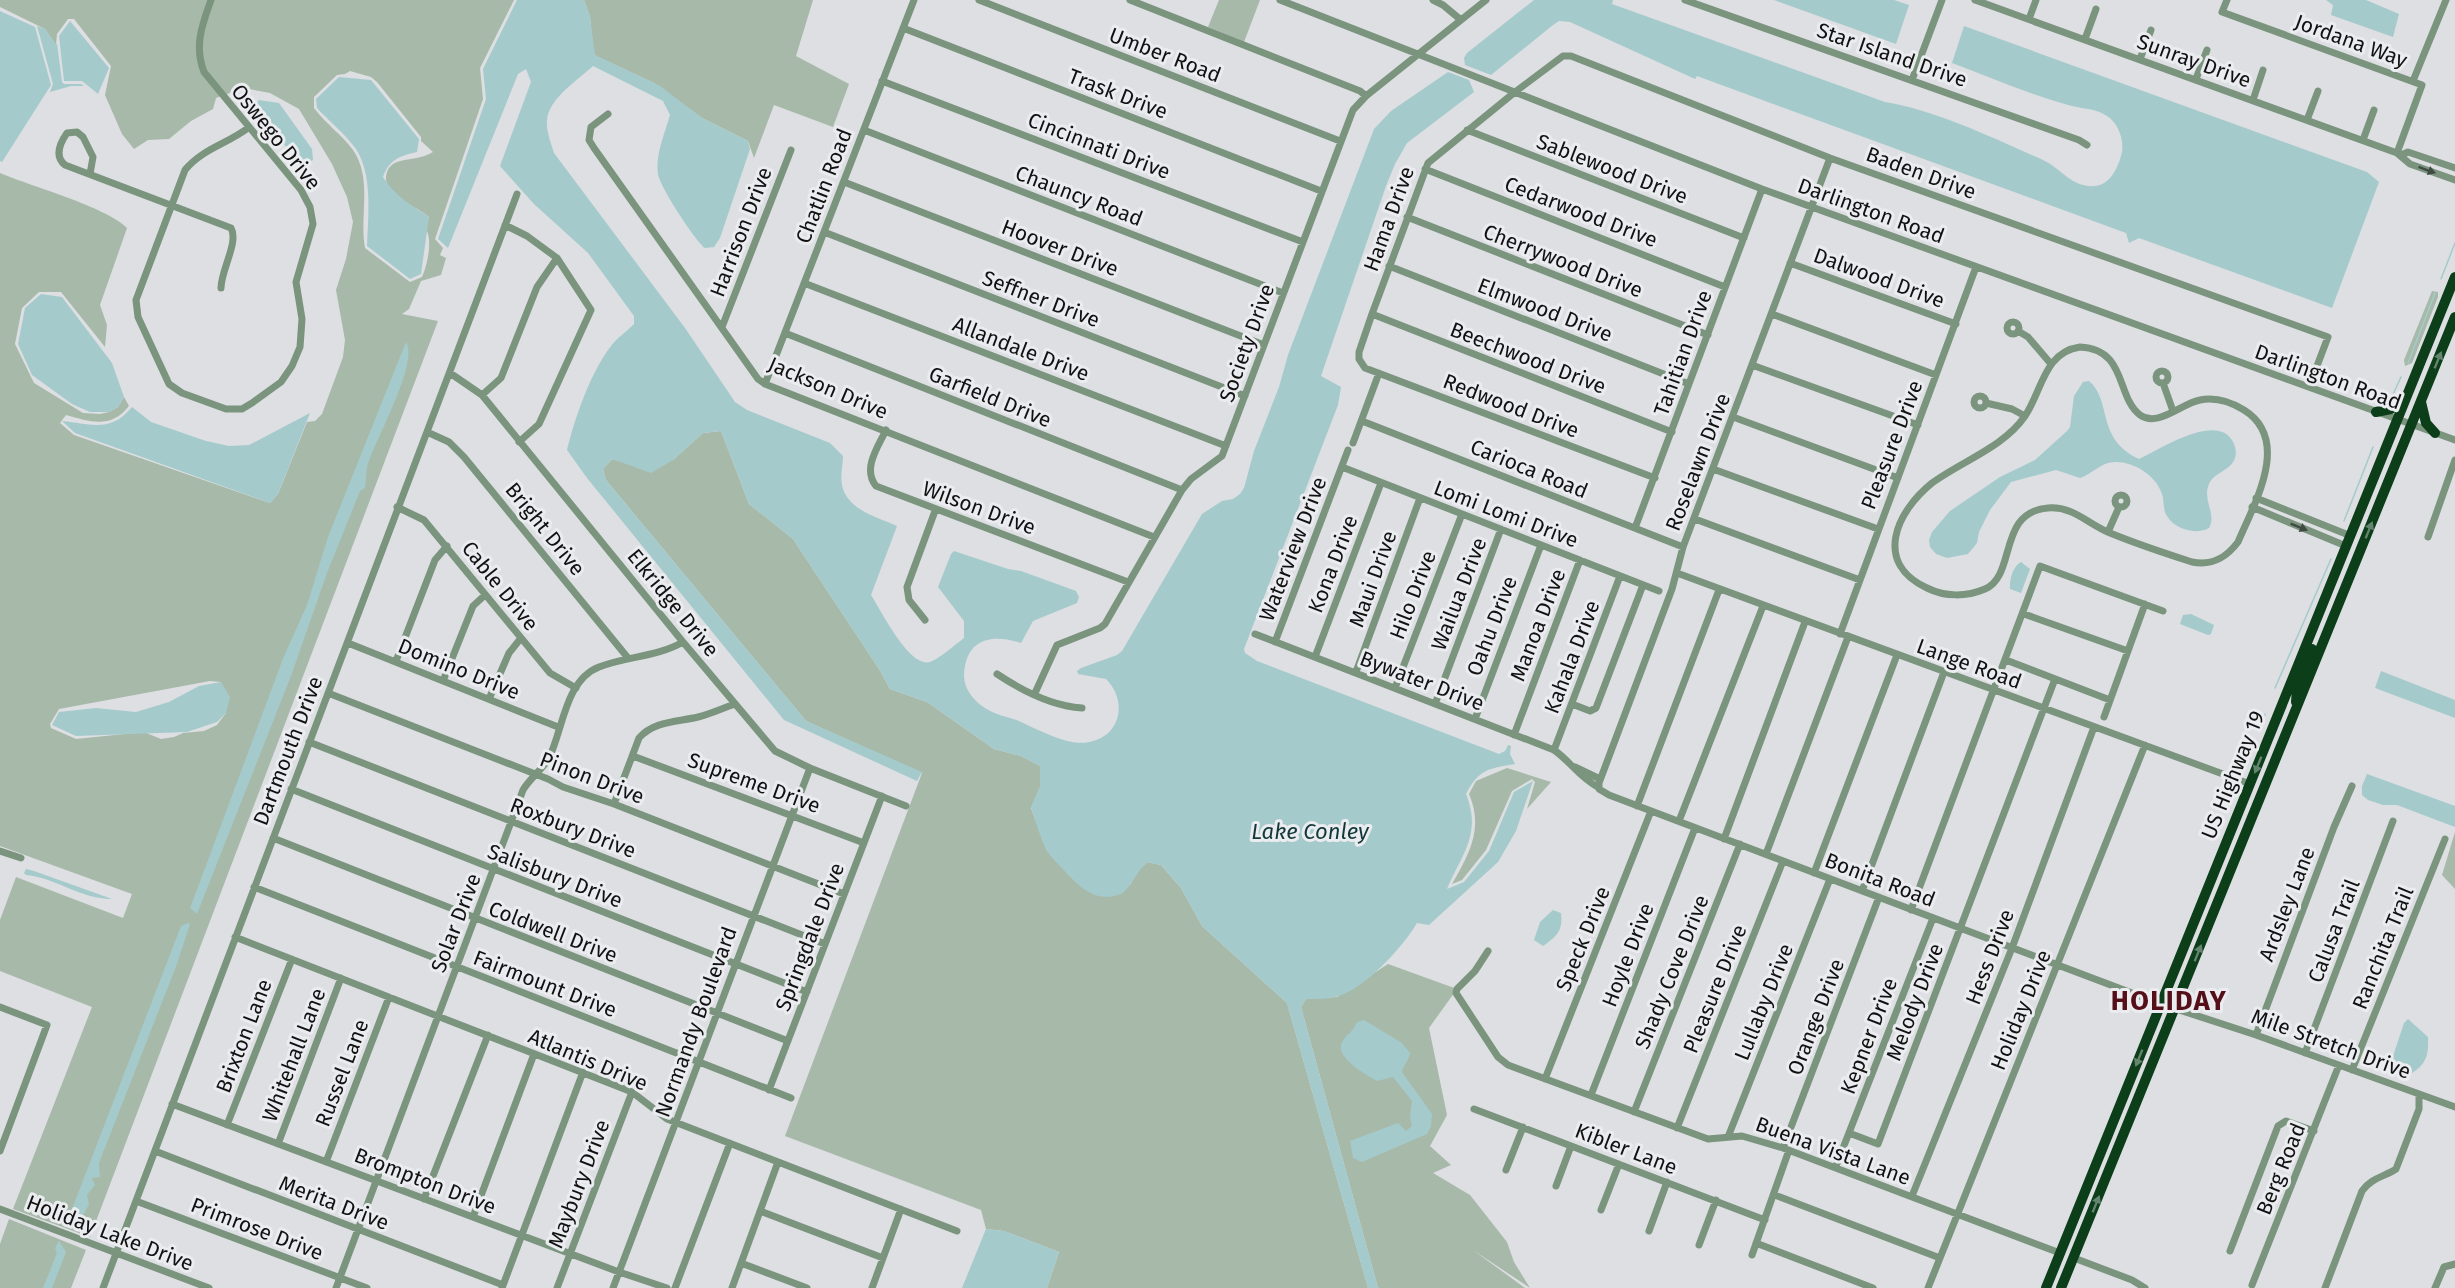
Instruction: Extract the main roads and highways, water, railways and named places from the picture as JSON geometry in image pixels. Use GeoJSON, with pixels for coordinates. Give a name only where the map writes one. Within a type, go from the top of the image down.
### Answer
{"type":"FeatureCollection","features":[{"type":"Feature","properties":{"kind":"highway","name":"US Highway 19"},"geometry":{"type":"LineString","coordinates":[[2046,1288],[2455,277]]}},
{"type":"Feature","properties":{"kind":"highway","name":"US Highway 19"},"geometry":{"type":"LineString","coordinates":[[2061,1288],[2455,317]]}},
{"type":"Feature","properties":{"kind":"highway"},"geometry":{"type":"LineString","coordinates":[[2376,412],[2391,409],[2408,394]]}},
{"type":"Feature","properties":{"kind":"highway"},"geometry":{"type":"LineString","coordinates":[[2421,402],[2425,420],[2435,433]]}},
{"type":"Feature","properties":{"kind":"highway"},"geometry":{"type":"LineString","coordinates":[[2331,623],[2338,586],[2352,548],[2349,541]]}},
{"type":"Feature","properties":{"kind":"highway"},"geometry":{"type":"LineString","coordinates":[[2297,707],[2295,695],[2318,631],[2316,620]]}},
{"type":"Feature","properties":{"kind":"highway"},"geometry":{"type":"LineString","coordinates":[[2267,784],[2272,753],[2285,719],[2281,707]]}},
{"type":"Feature","properties":{"kind":"highway"},"geometry":{"type":"LineString","coordinates":[[2055,1288],[2063,1264],[2060,1253]]}},
{"type":"Feature","properties":{"kind":"water","name":"Lake Conley"},"geometry":{"type":"Polygon","coordinates":[[[517,0],[584,0],[590,17],[595,55],[660,86],[702,118],[748,141],[750,149],[720,238],[714,247],[705,248],[678,213],[658,174],[659,152],[670,115],[663,101],[593,66],[558,97],[547,120],[554,153],[685,328],[735,402],[747,410],[830,443],[843,456],[842,485],[850,501],[872,516],[897,526],[871,595],[896,636],[913,656],[930,662],[964,638],[964,621],[938,587],[954,551],[1008,569],[1021,571],[1076,591],[1079,597],[1077,603],[1033,621],[1021,643],[990,639],[975,647],[969,654],[964,676],[970,694],[989,710],[1053,736],[1081,743],[1100,738],[1108,733],[1118,716],[1119,707],[1113,688],[1106,679],[1078,674],[1077,671],[1122,651],[1202,514],[1222,501],[1233,499],[1244,488],[1254,451],[1279,387],[1288,355],[1374,129],[1391,111],[1448,72],[1469,80],[1474,92],[1407,143],[1386,186],[1321,376],[1341,387],[1338,405],[1244,649],[1245,653],[1257,661],[1499,754],[1505,751],[1508,745],[1511,746],[1510,754],[1515,764],[1485,771],[1470,786],[1466,794],[1472,821],[1471,832],[1464,854],[1447,889],[1464,882],[1489,851],[1514,792],[1533,781],[1516,831],[1498,862],[1429,925],[1417,923],[1381,967],[1357,987],[1335,997],[1306,999],[1301,1007],[1378,1288],[1368,1288],[1287,1003],[1202,926],[1181,888],[1161,865],[1147,862],[1124,892],[1112,896],[1095,895],[1074,881],[1047,851],[1031,807],[1040,787],[1040,766],[1021,756],[994,749],[927,702],[890,689],[793,539],[749,504],[721,431],[703,433],[673,460],[651,473],[612,459],[603,469],[606,480],[806,721],[922,772],[917,781],[784,720],[587,478],[567,450],[579,410],[596,369],[613,343],[634,324],[634,316],[588,253],[534,204],[500,166],[531,82],[526,69],[518,74],[448,248],[438,239],[486,99],[483,69],[517,0]]]}},
{"type":"Feature","properties":{"kind":"water"},"geometry":{"type":"Polygon","coordinates":[[[1534,0],[1613,0],[1612,4],[1885,102],[1924,111],[1965,126],[2043,160],[2073,181],[2087,186],[2101,185],[2106,182],[2119,163],[2122,142],[2114,123],[2098,111],[2038,96],[1952,63],[1964,26],[2367,172],[2379,182],[2332,308],[2139,238],[2129,243],[2126,233],[1697,76],[1695,79],[1570,22],[1559,21],[1553,25],[1491,75],[1465,65],[1464,58],[1467,53],[1534,0]]]}},
{"type":"Feature","properties":{"kind":"water"},"geometry":{"type":"Polygon","coordinates":[[[1774,0],[1894,0],[1909,5],[1896,44],[1774,0]]]}},
{"type":"Feature","properties":{"kind":"water"},"geometry":{"type":"Polygon","coordinates":[[[2326,0],[2366,0],[2399,14],[2393,37],[2331,15],[2333,5],[2326,0]]]}},
{"type":"Feature","properties":{"kind":"water"},"geometry":{"type":"Polygon","coordinates":[[[0,11],[35,27],[51,85],[2,162],[0,161],[0,11]]]}},
{"type":"Feature","properties":{"kind":"water"},"geometry":{"type":"Polygon","coordinates":[[[70,21],[109,68],[98,94],[82,81],[64,81],[59,36],[70,21]]]}},
{"type":"Feature","properties":{"kind":"water"},"geometry":{"type":"Polygon","coordinates":[[[37,26],[45,29],[56,45],[57,43],[62,82],[84,86],[71,86],[50,92],[53,84],[37,26]]]}},
{"type":"Feature","properties":{"kind":"water"},"geometry":{"type":"Polygon","coordinates":[[[339,77],[371,80],[419,139],[417,152],[396,160],[388,166],[383,177],[398,195],[429,217],[421,274],[410,279],[367,246],[368,196],[361,159],[352,143],[317,108],[316,99],[339,77]]]}},
{"type":"Feature","properties":{"kind":"water"},"geometry":{"type":"Polygon","coordinates":[[[259,100],[279,103],[312,149],[313,160],[303,167],[253,107],[259,100]]]}},
{"type":"Feature","properties":{"kind":"water"},"geometry":{"type":"Polygon","coordinates":[[[41,294],[62,297],[112,363],[124,397],[118,407],[109,412],[90,412],[72,404],[32,375],[18,344],[25,308],[41,294]]]}},
{"type":"Feature","properties":{"kind":"water"},"geometry":{"type":"Polygon","coordinates":[[[406,342],[407,366],[373,450],[368,465],[365,488],[360,491],[327,573],[291,676],[197,914],[190,908],[284,656],[307,605],[328,537],[406,342]]]}},
{"type":"Feature","properties":{"kind":"water"},"geometry":{"type":"Polygon","coordinates":[[[2089,381],[2101,399],[2106,420],[2116,441],[2139,459],[2173,441],[2201,432],[2213,430],[2224,433],[2232,440],[2236,451],[2233,462],[2211,480],[2207,490],[2211,517],[2209,528],[2191,531],[2172,522],[2165,512],[2163,496],[2155,481],[2143,470],[2129,464],[2114,462],[2104,464],[2080,478],[2056,470],[2011,482],[1990,510],[1979,532],[1977,543],[1968,554],[1947,558],[1936,554],[1930,547],[1929,540],[1932,532],[1950,511],[2000,477],[2035,460],[2067,431],[2070,427],[2074,396],[2083,382],[2089,381]]]}},
{"type":"Feature","properties":{"kind":"water"},"geometry":{"type":"Polygon","coordinates":[[[132,407],[151,422],[206,441],[229,446],[249,445],[310,413],[278,494],[270,503],[75,433],[62,421],[91,425],[108,424],[116,421],[132,407]]]}},
{"type":"Feature","properties":{"kind":"water"},"geometry":{"type":"Polygon","coordinates":[[[2021,562],[2030,569],[2021,593],[2010,589],[2010,585],[2014,570],[2021,562]]]}},
{"type":"Feature","properties":{"kind":"water"},"geometry":{"type":"Polygon","coordinates":[[[2191,614],[2214,625],[2211,634],[2208,635],[2180,624],[2183,615],[2191,614]]]}},
{"type":"Feature","properties":{"kind":"water"},"geometry":{"type":"Polygon","coordinates":[[[2381,671],[2455,700],[2455,718],[2375,688],[2381,671]]]}},
{"type":"Feature","properties":{"kind":"water"},"geometry":{"type":"Polygon","coordinates":[[[221,682],[230,697],[226,713],[217,722],[187,732],[76,736],[52,725],[59,712],[96,708],[136,712],[169,702],[199,686],[221,682]]]}},
{"type":"Feature","properties":{"kind":"water"},"geometry":{"type":"Polygon","coordinates":[[[2367,774],[2455,806],[2455,827],[2397,805],[2383,805],[2368,800],[2362,795],[2362,786],[2367,774]]]}},
{"type":"Feature","properties":{"kind":"water"},"geometry":{"type":"Polygon","coordinates":[[[26,869],[112,899],[89,896],[48,880],[26,875],[24,873],[26,869]]]}},
{"type":"Feature","properties":{"kind":"water"},"geometry":{"type":"Polygon","coordinates":[[[1553,910],[1561,913],[1560,929],[1543,946],[1534,940],[1540,922],[1553,910]]]}},
{"type":"Feature","properties":{"kind":"water"},"geometry":{"type":"Polygon","coordinates":[[[190,924],[177,964],[99,1163],[100,1177],[92,1178],[95,1185],[87,1195],[89,1204],[77,1227],[66,1223],[181,926],[190,924]]]}},
{"type":"Feature","properties":{"kind":"water"},"geometry":{"type":"Polygon","coordinates":[[[2408,1019],[2428,1037],[2428,1044],[2425,1061],[2407,1076],[2390,1065],[2404,1023],[2408,1019]]]}},
{"type":"Feature","properties":{"kind":"water"},"geometry":{"type":"Polygon","coordinates":[[[1364,1020],[1402,1043],[1410,1053],[1402,1072],[1432,1114],[1431,1126],[1427,1134],[1362,1162],[1353,1158],[1350,1141],[1398,1123],[1406,1131],[1412,1126],[1410,1116],[1412,1101],[1393,1077],[1377,1081],[1352,1064],[1342,1053],[1341,1047],[1345,1038],[1357,1022],[1364,1020]]]}},
{"type":"Feature","properties":{"kind":"water"},"geometry":{"type":"Polygon","coordinates":[[[986,1229],[1004,1231],[1059,1252],[1047,1288],[962,1288],[986,1229]]]}},
{"type":"Feature","properties":{"kind":"water"},"geometry":{"type":"Polygon","coordinates":[[[59,1241],[66,1252],[52,1288],[43,1288],[57,1253],[55,1248],[59,1241]]]}},
{"type":"Feature","properties":{"kind":"waterway"},"geometry":{"type":"LineString","coordinates":[[2441,279],[2455,243]]}},
{"type":"Feature","properties":{"kind":"waterway"},"geometry":{"type":"LineString","coordinates":[[2408,363],[2435,293]]}},
{"type":"Feature","properties":{"kind":"waterway"},"geometry":{"type":"LineString","coordinates":[[2388,405],[2401,377]]}},
{"type":"Feature","properties":{"kind":"waterway"},"geometry":{"type":"LineString","coordinates":[[2344,521],[2373,447]]}},
{"type":"Feature","properties":{"kind":"waterway"},"geometry":{"type":"LineString","coordinates":[[2275,688],[2331,559]]}},
{"type":"Feature","properties":{"kind":"waterway"},"geometry":{"type":"LineString","coordinates":[[2262,726],[2265,714]]}},
{"type":"Feature","properties":{"kind":"district","name":"HOLIDAY"},"geometry":{"type":"Point","coordinates":[2169,1001]}}]}
